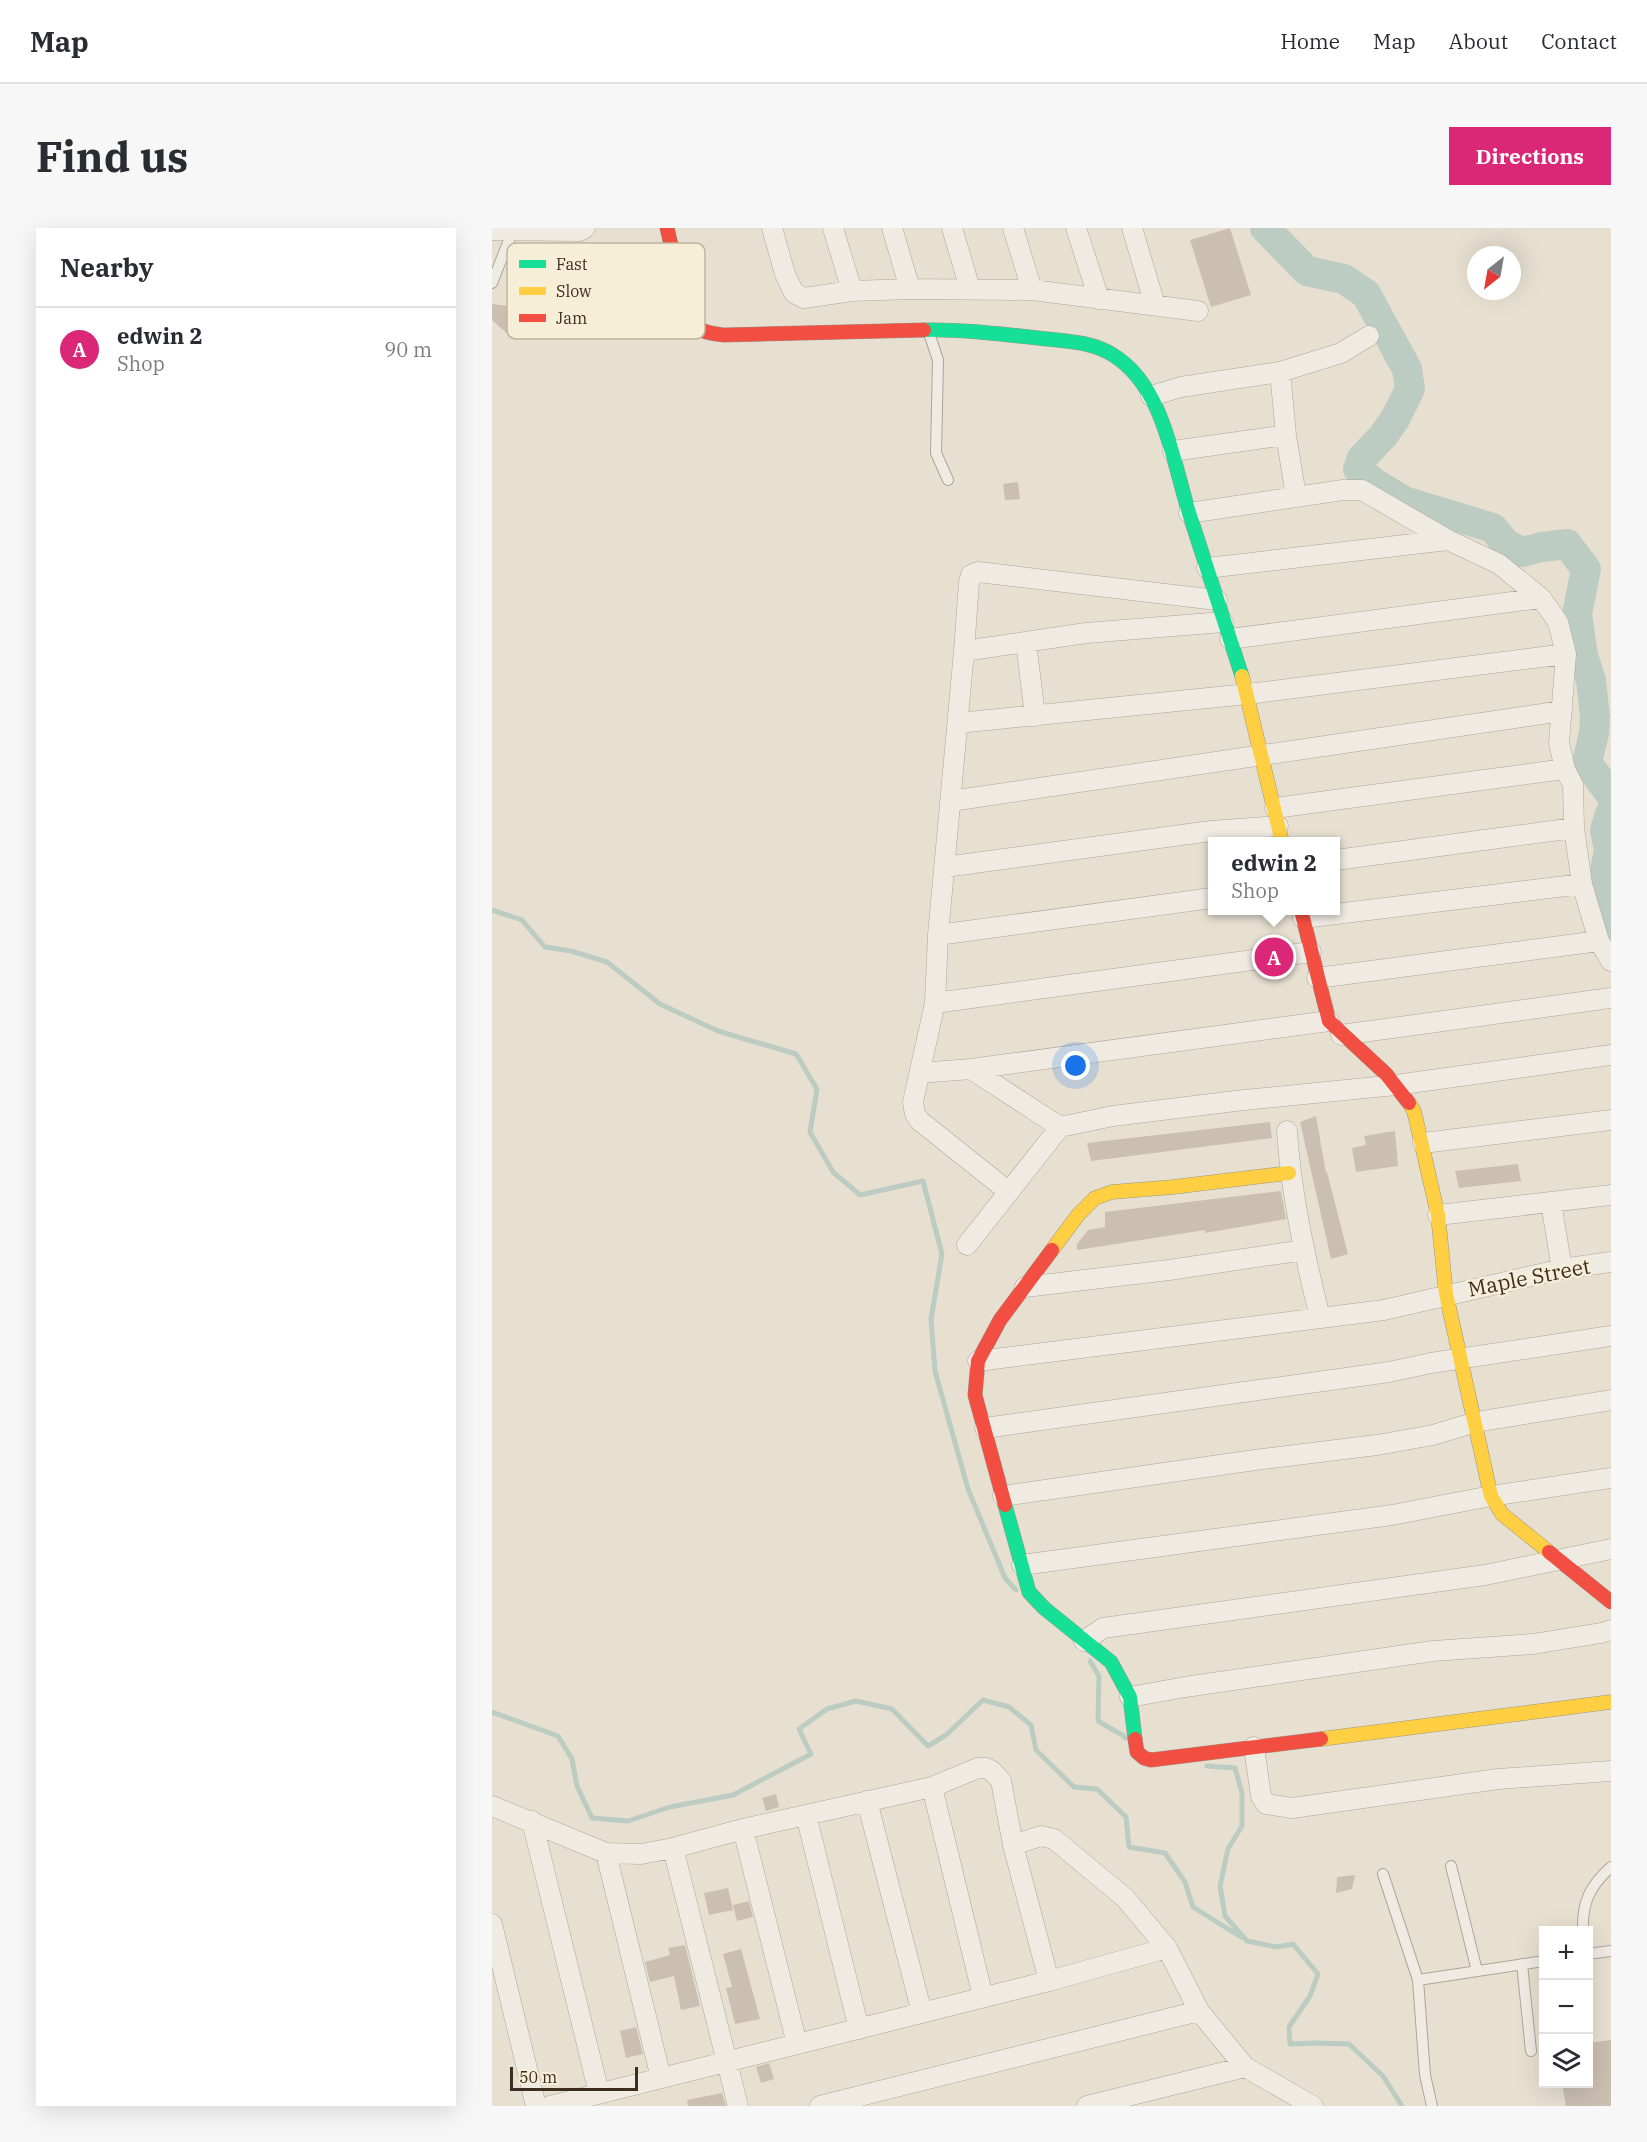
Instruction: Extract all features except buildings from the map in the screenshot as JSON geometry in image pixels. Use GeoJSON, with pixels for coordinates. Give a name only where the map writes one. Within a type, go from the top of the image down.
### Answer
{"type":"FeatureCollection","features":[{"type":"Feature","properties":{"kind":"street"},"geometry":{"type":"LineString","coordinates":[[492,230],[580,231],[585,228]]}},
{"type":"Feature","properties":{"kind":"street"},"geometry":{"type":"LineString","coordinates":[[667,228],[671,243]]}},
{"type":"Feature","properties":{"kind":"street"},"geometry":{"type":"LineString","coordinates":[[772,228],[785,274],[794,293],[804,298],[852,291],[1032,290],[1198,311]]}},
{"type":"Feature","properties":{"kind":"street"},"geometry":{"type":"LineString","coordinates":[[833,228],[852,291]]}},
{"type":"Feature","properties":{"kind":"street"},"geometry":{"type":"LineString","coordinates":[[892,228],[910,289]]}},
{"type":"Feature","properties":{"kind":"street"},"geometry":{"type":"LineString","coordinates":[[952,228],[970,290]]}},
{"type":"Feature","properties":{"kind":"street"},"geometry":{"type":"LineString","coordinates":[[1013,228],[1032,290]]}},
{"type":"Feature","properties":{"kind":"street"},"geometry":{"type":"LineString","coordinates":[[1076,228],[1099,299]]}},
{"type":"Feature","properties":{"kind":"street"},"geometry":{"type":"LineString","coordinates":[[1132,228],[1155,305]]}},
{"type":"Feature","properties":{"kind":"street"},"geometry":{"type":"LineString","coordinates":[[705,331],[724,335],[928,330],[984,332],[1086,345],[1112,354],[1129,368],[1150,396],[1173,451],[1189,513],[1248,694],[1260,755],[1278,825]]}},
{"type":"Feature","properties":{"kind":"street"},"geometry":{"type":"LineString","coordinates":[[1150,396],[1181,387],[1280,372],[1341,353],[1369,336]]}},
{"type":"Feature","properties":{"kind":"street"},"geometry":{"type":"LineString","coordinates":[[1280,372],[1286,435],[1296,496]]}},
{"type":"Feature","properties":{"kind":"street"},"geometry":{"type":"LineString","coordinates":[[1173,451],[1286,435]]}},
{"type":"Feature","properties":{"kind":"street"},"geometry":{"type":"LineString","coordinates":[[1189,513],[1296,496],[1362,490],[1448,540],[1499,564],[1541,598],[1558,622],[1566,654],[1559,743],[1565,770],[1573,785],[1574,828],[1582,884],[1599,941],[1611,961]]}},
{"type":"Feature","properties":{"kind":"street"},"geometry":{"type":"LineString","coordinates":[[1207,568],[1448,540]]}},
{"type":"Feature","properties":{"kind":"street"},"geometry":{"type":"LineString","coordinates":[[1009,1192],[920,1121],[915,1114],[913,1102],[935,1003],[938,935],[971,574],[978,572],[1217,600]]}},
{"type":"Feature","properties":{"kind":"street"},"geometry":{"type":"LineString","coordinates":[[964,651],[1086,633],[1227,630],[1541,598]]}},
{"type":"Feature","properties":{"kind":"street"},"geometry":{"type":"LineString","coordinates":[[1026,642],[1035,716]]}},
{"type":"Feature","properties":{"kind":"street"},"geometry":{"type":"LineString","coordinates":[[958,723],[1248,694],[1566,654]]}},
{"type":"Feature","properties":{"kind":"street"},"geometry":{"type":"LineString","coordinates":[[951,801],[1562,711]]}},
{"type":"Feature","properties":{"kind":"street"},"geometry":{"type":"LineString","coordinates":[[945,867],[1200,832],[1278,825],[1565,770]]}},
{"type":"Feature","properties":{"kind":"street"},"geometry":{"type":"LineString","coordinates":[[1340,859],[1574,828]]}},
{"type":"Feature","properties":{"kind":"street"},"geometry":{"type":"LineString","coordinates":[[1340,910],[1582,884]]}},
{"type":"Feature","properties":{"kind":"street"},"geometry":{"type":"LineString","coordinates":[[938,935],[1208,899]]}},
{"type":"Feature","properties":{"kind":"street"},"geometry":{"type":"LineString","coordinates":[[1302,915],[1317,978],[1335,1028],[1366,1054],[1407,1095],[1414,1110],[1438,1215],[1446,1294],[1491,1496],[1502,1514],[1611,1602]]}},
{"type":"Feature","properties":{"kind":"street"},"geometry":{"type":"LineString","coordinates":[[1317,978],[1599,941]]}},
{"type":"Feature","properties":{"kind":"street"},"geometry":{"type":"LineString","coordinates":[[935,1003],[1311,952]]}},
{"type":"Feature","properties":{"kind":"street"},"geometry":{"type":"LineString","coordinates":[[920,1073],[1611,998]]}},
{"type":"Feature","properties":{"kind":"street"},"geometry":{"type":"LineString","coordinates":[[967,1245],[1060,1127],[1113,1116],[1396,1085],[1611,1055]]}},
{"type":"Feature","properties":{"kind":"street"},"geometry":{"type":"LineString","coordinates":[[971,1069],[1060,1127]]}},
{"type":"Feature","properties":{"kind":"street"},"geometry":{"type":"LineString","coordinates":[[1423,1143],[1611,1120]]}},
{"type":"Feature","properties":{"kind":"street"},"geometry":{"type":"LineString","coordinates":[[1287,1131],[1289,1173],[1320,1318]]}},
{"type":"Feature","properties":{"kind":"street"},"geometry":{"type":"LineString","coordinates":[[1289,1173],[1173,1188],[1112,1192],[1095,1198],[1078,1215],[1000,1320],[978,1361],[975,1395],[1029,1592],[1044,1608],[1111,1662],[1130,1697],[1137,1752],[1151,1760],[1611,1702]]}},
{"type":"Feature","properties":{"kind":"street"},"geometry":{"type":"LineString","coordinates":[[1438,1215],[1611,1195]]}},
{"type":"Feature","properties":{"kind":"street"},"geometry":{"type":"LineString","coordinates":[[1551,1203],[1562,1269]]}},
{"type":"Feature","properties":{"kind":"street"},"geometry":{"type":"LineString","coordinates":[[1025,1287],[1169,1270],[1304,1250]]}},
{"type":"Feature","properties":{"kind":"street","name":"Maple Street"},"geometry":{"type":"LineString","coordinates":[[978,1361],[1384,1310],[1562,1269],[1611,1262]]}},
{"type":"Feature","properties":{"kind":"street"},"geometry":{"type":"LineString","coordinates":[[985,1428],[1377,1374],[1431,1363],[1611,1336]]}},
{"type":"Feature","properties":{"kind":"street"},"geometry":{"type":"LineString","coordinates":[[1003,1496],[1377,1445],[1433,1435],[1476,1422],[1611,1400]]}},
{"type":"Feature","properties":{"kind":"street"},"geometry":{"type":"LineString","coordinates":[[1022,1565],[1392,1515],[1491,1496],[1611,1478]]}},
{"type":"Feature","properties":{"kind":"street"},"geometry":{"type":"LineString","coordinates":[[1084,1641],[1103,1628],[1485,1575],[1611,1549]]}},
{"type":"Feature","properties":{"kind":"street"},"geometry":{"type":"LineString","coordinates":[[1130,1697],[1432,1651],[1533,1644],[1611,1630]]}},
{"type":"Feature","properties":{"kind":"street"},"geometry":{"type":"LineString","coordinates":[[1254,1747],[1259,1782],[1266,1804],[1292,1808],[1498,1779],[1611,1771]]}},
{"type":"Feature","properties":{"kind":"street"},"geometry":{"type":"LineString","coordinates":[[492,1806],[606,1853],[641,1854],[867,1800],[932,1787],[978,1768],[986,1768],[992,1771],[1000,1781],[1013,1845],[1050,1981]]}},
{"type":"Feature","properties":{"kind":"street"},"geometry":{"type":"LineString","coordinates":[[932,1787],[983,1997]]}},
{"type":"Feature","properties":{"kind":"street"},"geometry":{"type":"LineString","coordinates":[[867,1800],[922,2013]]}},
{"type":"Feature","properties":{"kind":"street"},"geometry":{"type":"LineString","coordinates":[[806,1815],[859,2029]]}},
{"type":"Feature","properties":{"kind":"street"},"geometry":{"type":"LineString","coordinates":[[532,1821],[598,2093]]}},
{"type":"Feature","properties":{"kind":"street"},"geometry":{"type":"LineString","coordinates":[[743,1829],[797,2044]]}},
{"type":"Feature","properties":{"kind":"street"},"geometry":{"type":"LineString","coordinates":[[1013,1845],[1041,1836],[1054,1839],[1125,1898],[1167,1948],[1198,2011],[1245,2067],[1313,2106]]}},
{"type":"Feature","properties":{"kind":"street"},"geometry":{"type":"LineString","coordinates":[[673,1848],[738,2106]]}},
{"type":"Feature","properties":{"kind":"street"},"geometry":{"type":"LineString","coordinates":[[606,1853],[661,2079]]}},
{"type":"Feature","properties":{"kind":"street"},"geometry":{"type":"LineString","coordinates":[[492,1924],[536,2106]]}},
{"type":"Feature","properties":{"kind":"street"},"geometry":{"type":"LineString","coordinates":[[550,2106],[1050,1981],[1167,1948]]}},
{"type":"Feature","properties":{"kind":"street"},"geometry":{"type":"LineString","coordinates":[[820,2106],[1198,2011]]}},
{"type":"Feature","properties":{"kind":"street"},"geometry":{"type":"LineString","coordinates":[[1087,2106],[1245,2067]]}},
{"type":"Feature","properties":{"kind":"lane"},"geometry":{"type":"LineString","coordinates":[[508,243],[513,230]]}},
{"type":"Feature","properties":{"kind":"lane"},"geometry":{"type":"LineString","coordinates":[[492,283],[507,245]]}},
{"type":"Feature","properties":{"kind":"lane"},"geometry":{"type":"LineString","coordinates":[[928,330],[938,360],[936,453],[948,480]]}},
{"type":"Feature","properties":{"kind":"lane"},"geometry":{"type":"LineString","coordinates":[[1451,1866],[1477,1971]]}},
{"type":"Feature","properties":{"kind":"lane"},"geometry":{"type":"LineString","coordinates":[[1583,1926],[1584,1905],[1590,1892],[1611,1867]]}},
{"type":"Feature","properties":{"kind":"lane"},"geometry":{"type":"LineString","coordinates":[[1383,1874],[1418,1980],[1425,2075],[1432,2106]]}},
{"type":"Feature","properties":{"kind":"lane"},"geometry":{"type":"LineString","coordinates":[[1593,1953],[1611,1951]]}},
{"type":"Feature","properties":{"kind":"lane"},"geometry":{"type":"LineString","coordinates":[[1418,1980],[1539,1962]]}},
{"type":"Feature","properties":{"kind":"lane"},"geometry":{"type":"LineString","coordinates":[[1522,1964],[1531,2051]]}},
{"type":"Feature","properties":{"kind":"waterway"},"geometry":{"type":"LineString","coordinates":[[1265,228],[1307,271],[1344,279],[1366,294],[1407,369],[1410,389],[1395,419],[1383,436],[1362,458],[1358,469],[1373,482],[1404,501],[1493,528],[1506,544],[1522,552],[1567,544],[1586,569],[1577,614],[1583,656],[1591,680],[1595,717],[1587,763],[1611,795]]}},
{"type":"Feature","properties":{"kind":"waterway"},"geometry":{"type":"LineString","coordinates":[[1611,811],[1605,830],[1609,850],[1601,893],[1611,926]]}},
{"type":"Feature","properties":{"kind":"waterway"},"geometry":{"type":"LineString","coordinates":[[492,910],[522,920],[545,947],[571,951],[607,962],[660,1004],[718,1031],[796,1054],[817,1089],[810,1132],[833,1172],[860,1195],[923,1181],[942,1254],[931,1319],[935,1371],[968,1489],[1005,1578],[1016,1590]]}},
{"type":"Feature","properties":{"kind":"waterway"},"geometry":{"type":"LineString","coordinates":[[1090,1661],[1099,1676],[1098,1721],[1125,1738]]}},
{"type":"Feature","properties":{"kind":"waterway"},"geometry":{"type":"LineString","coordinates":[[492,1712],[558,1736],[572,1759],[577,1786],[592,1818],[628,1821],[670,1807],[733,1795],[811,1754],[799,1729],[827,1709],[856,1701],[892,1709],[928,1746],[946,1735],[983,1700],[1009,1707],[1031,1725],[1036,1750],[1074,1787],[1097,1789],[1126,1817],[1129,1847],[1165,1853],[1185,1882],[1193,1907],[1241,1937]]}},
{"type":"Feature","properties":{"kind":"waterway"},"geometry":{"type":"LineString","coordinates":[[1207,1766],[1235,1768],[1242,1793],[1242,1826],[1228,1849],[1220,1886],[1225,1916],[1247,1941],[1277,1947],[1293,1944],[1318,1974],[1310,1996],[1289,2027],[1290,2044],[1349,2044],[1383,2076],[1402,2106]]}},
{"type":"Feature","properties":{"kind":"traffic: fast"},"geometry":{"type":"LineString","coordinates":[[924,330],[981,332],[1077,342],[1104,350],[1130,369],[1144,386],[1164,427],[1242,676]]}},
{"type":"Feature","properties":{"kind":"traffic: fast"},"geometry":{"type":"LineString","coordinates":[[1005,1505],[1029,1592],[1044,1608],[1111,1662],[1130,1697],[1135,1739]]}},
{"type":"Feature","properties":{"kind":"traffic: slow"},"geometry":{"type":"LineString","coordinates":[[1242,676],[1281,837]]}},
{"type":"Feature","properties":{"kind":"traffic: slow"},"geometry":{"type":"LineString","coordinates":[[1409,1103],[1414,1111],[1438,1215],[1446,1294],[1491,1496],[1502,1514],[1549,1552]]}},
{"type":"Feature","properties":{"kind":"traffic: slow"},"geometry":{"type":"LineString","coordinates":[[1052,1250],[1078,1215],[1095,1198],[1112,1192],[1289,1173]]}},
{"type":"Feature","properties":{"kind":"traffic: slow"},"geometry":{"type":"LineString","coordinates":[[1321,1739],[1611,1702]]}},
{"type":"Feature","properties":{"kind":"traffic: jam"},"geometry":{"type":"LineString","coordinates":[[667,228],[670,243]]}},
{"type":"Feature","properties":{"kind":"traffic: jam"},"geometry":{"type":"LineString","coordinates":[[705,332],[724,335],[924,330]]}},
{"type":"Feature","properties":{"kind":"traffic: jam"},"geometry":{"type":"LineString","coordinates":[[1302,915],[1329,1021],[1386,1074],[1409,1103]]}},
{"type":"Feature","properties":{"kind":"traffic: jam"},"geometry":{"type":"LineString","coordinates":[[1005,1505],[975,1395],[978,1361],[1000,1320],[1052,1250]]}},
{"type":"Feature","properties":{"kind":"traffic: jam"},"geometry":{"type":"LineString","coordinates":[[1549,1552],[1611,1602]]}},
{"type":"Feature","properties":{"kind":"traffic: jam"},"geometry":{"type":"LineString","coordinates":[[1135,1739],[1137,1752],[1151,1760],[1321,1739]]}},
{"type":"Feature","properties":{"kind":"place","name":"edwin 2"},"geometry":{"type":"Point","coordinates":[1274,957]}}]}
